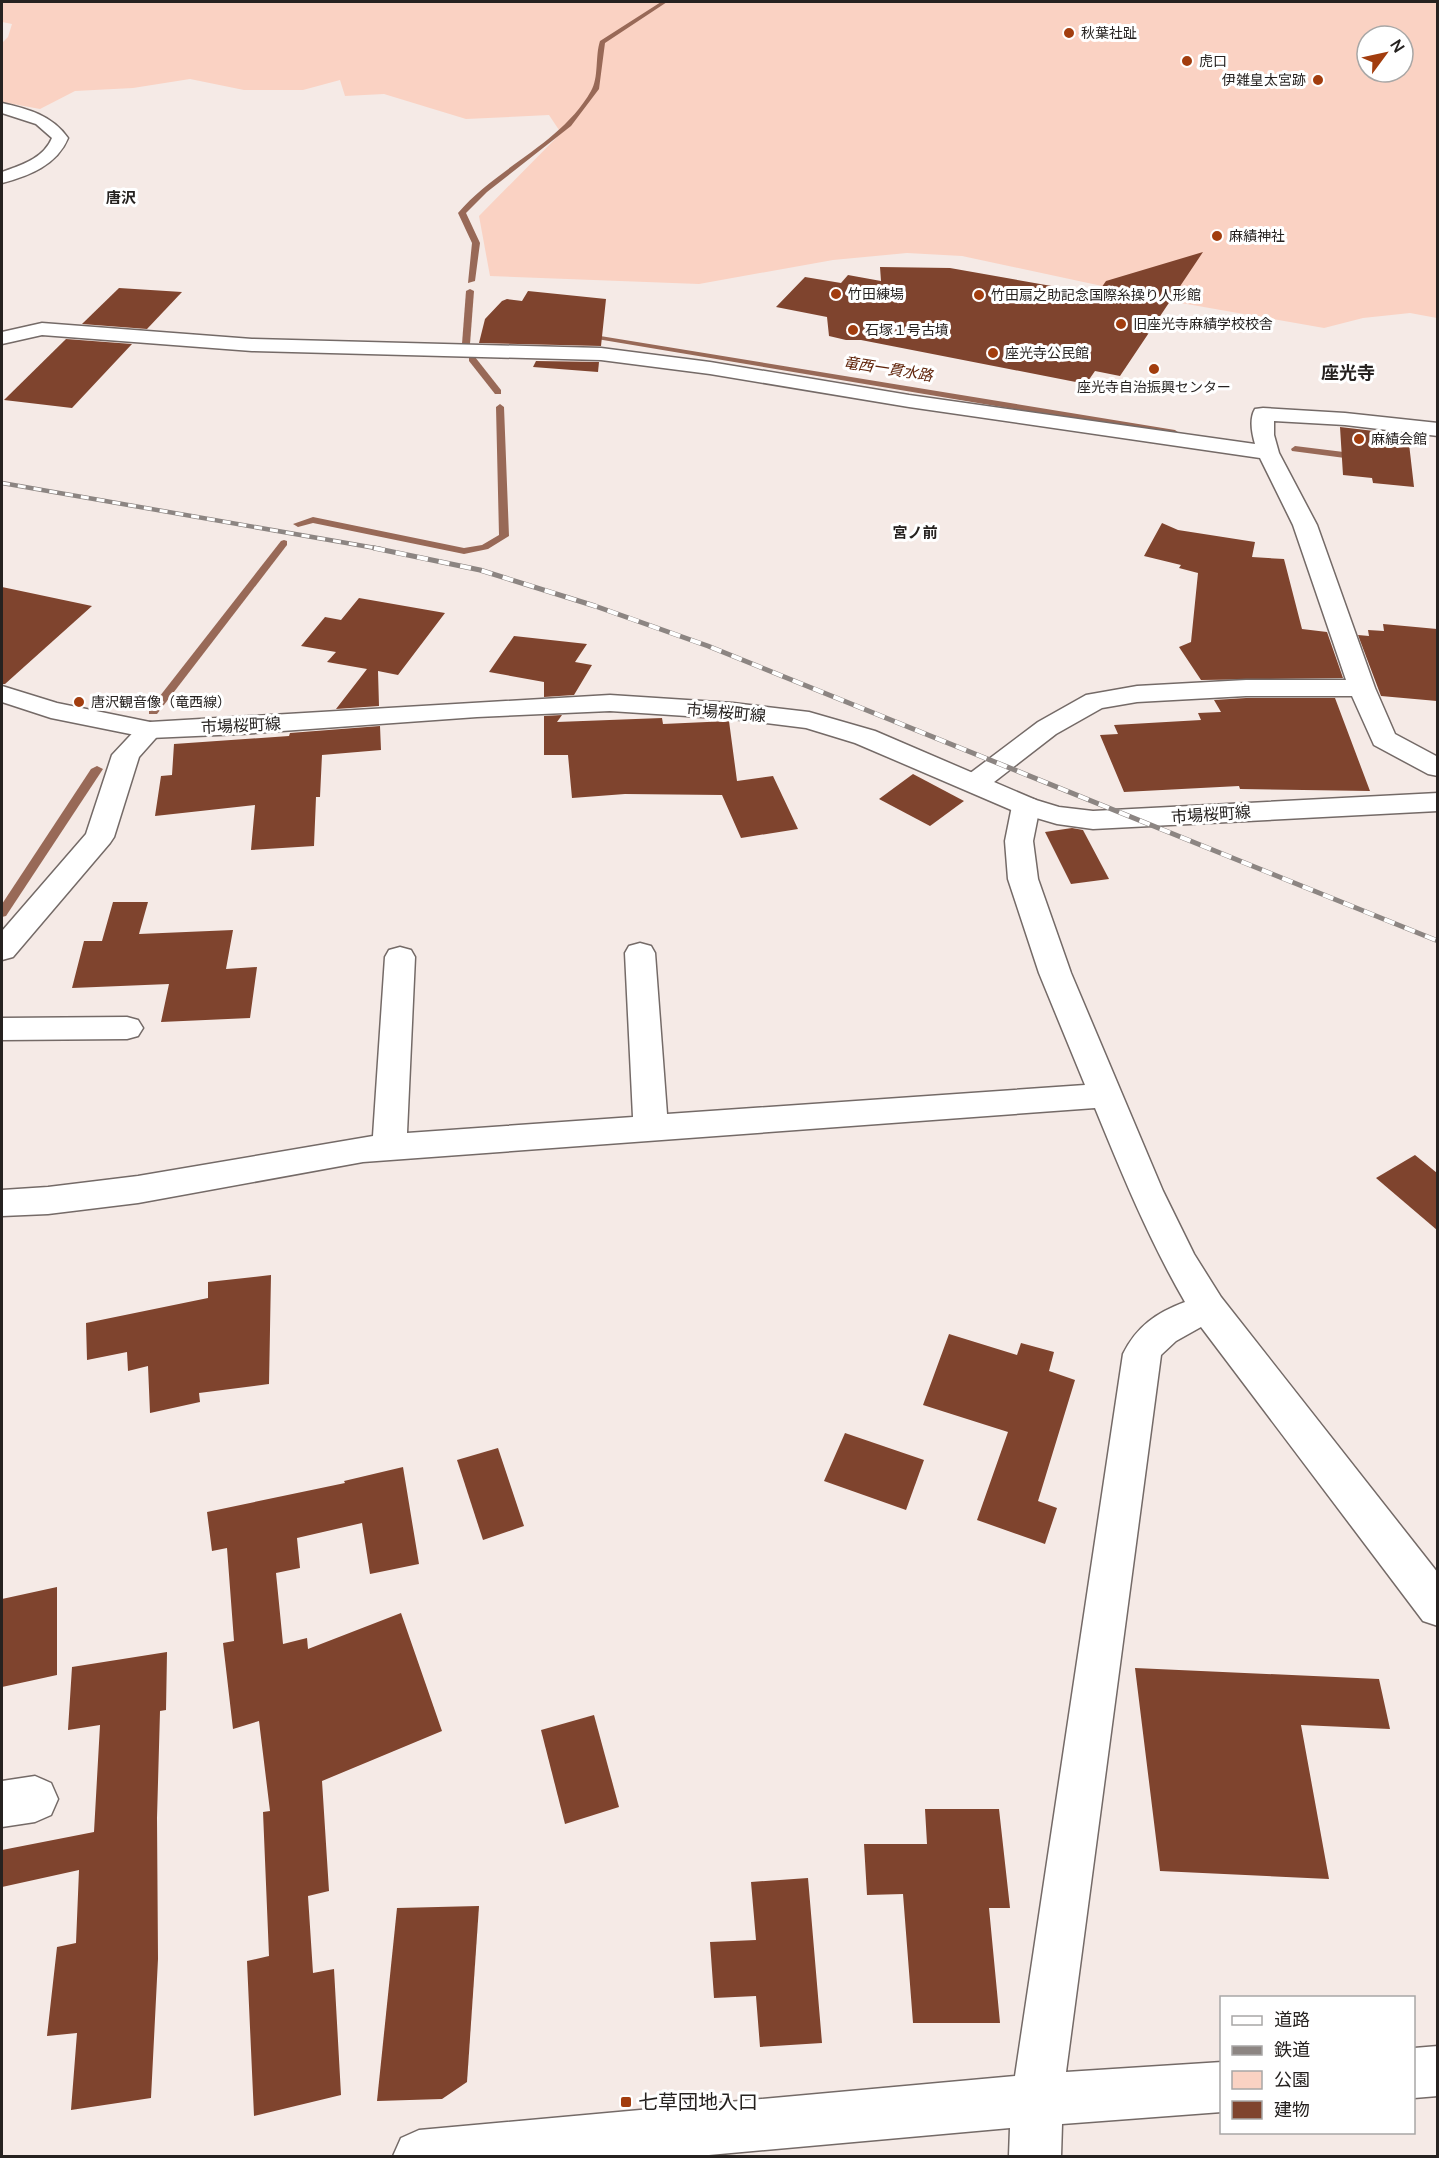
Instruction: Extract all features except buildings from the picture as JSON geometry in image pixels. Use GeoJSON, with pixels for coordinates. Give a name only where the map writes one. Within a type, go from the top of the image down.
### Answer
{"type":"FeatureCollection","features":[{"type":"Feature","properties":{"kind":"street"},"geometry":{"type":"LineString","coordinates":[[2,108],[42,120],[55,129],[60,138],[57,149],[45,159],[2,178]]}},
{"type":"Feature","properties":{"kind":"street"},"geometry":{"type":"LineString","coordinates":[[2,338],[42,329],[252,345],[601,354],[710,368],[909,401],[1268,453]]}},
{"type":"Feature","properties":{"kind":"street"},"geometry":{"type":"LineString","coordinates":[[1437,430],[1345,419],[1263,414],[1263,435],[1268,453],[1305,525],[1362,688],[1384,739],[1437,768]]}},
{"type":"Feature","properties":{"kind":"street"},"geometry":{"type":"LineString","coordinates":[[975,783],[1047,728],[1095,701],[1137,694],[1245,688],[1362,688]]}},
{"type":"Feature","properties":{"kind":"street","name":"市場桜町線"},"geometry":{"type":"LineString","coordinates":[[2,694],[51,710],[150,730],[241,726],[477,709],[610,703],[733,711],[809,720],[865,737],[1026,806],[1057,815],[1093,820],[1437,802]]}},
{"type":"Feature","properties":{"kind":"street"},"geometry":{"type":"LineString","coordinates":[[2,950],[100,837],[126,754],[150,730]]}},
{"type":"Feature","properties":{"kind":"street"},"geometry":{"type":"LineString","coordinates":[[1026,806],[1019,841],[1023,879],[1055,973],[1146,1191],[1180,1261],[1208,1308],[1437,1607]]}},
{"type":"Feature","properties":{"kind":"street"},"geometry":{"type":"LineString","coordinates":[[640,953],[651,1128]]}},
{"type":"Feature","properties":{"kind":"street"},"geometry":{"type":"LineString","coordinates":[[389,1147],[400,957]]}},
{"type":"Feature","properties":{"kind":"street"},"geometry":{"type":"LineString","coordinates":[[2,1029],[128,1028]]}},
{"type":"Feature","properties":{"kind":"street"},"geometry":{"type":"LineString","coordinates":[[2,1203],[75,1200],[145,1190],[279,1162],[363,1149],[1107,1095]]}},
{"type":"Feature","properties":{"kind":"street"},"geometry":{"type":"LineString","coordinates":[[1035,2157],[1037,2100],[1142,1354],[1150,1339],[1163,1328],[1208,1308]]}},
{"type":"Feature","properties":{"kind":"street"},"geometry":{"type":"LineString","coordinates":[[1415,2073],[1437,2071]]}},
{"type":"Feature","properties":{"kind":"street"},"geometry":{"type":"LineString","coordinates":[[419,2157],[1037,2100],[1220,2087]]}},
{"type":"Feature","properties":{"kind":"green space"},"geometry":{"type":"Polygon","coordinates":[[[2,2],[1437,2],[1437,318],[1410,313],[1363,318],[1324,328],[1181,303],[962,256],[907,253],[833,260],[699,284],[490,276],[479,216],[561,133],[549,115],[466,119],[384,94],[345,96],[340,80],[303,90],[244,90],[190,79],[133,88],[75,91],[40,109],[2,102],[2,43],[8,37],[12,24],[2,22],[2,2]]]}},
{"type":"Feature","properties":{"kind":"waterway"},"geometry":{"type":"LineString","coordinates":[[471,281],[476,243],[462,213],[484,190],[569,125],[596,89],[602,42],[664,2]]}},
{"type":"Feature","properties":{"kind":"waterway"},"geometry":{"type":"LineString","coordinates":[[466,344],[470,291]]}},
{"type":"Feature","properties":{"kind":"waterway","name":"竜西一貫水路"},"geometry":{"type":"LineString","coordinates":[[591,336],[1175,433]]}},
{"type":"Feature","properties":{"kind":"waterway"},"geometry":{"type":"LineString","coordinates":[[472,359],[498,392]]}},
{"type":"Feature","properties":{"kind":"waterway"},"geometry":{"type":"LineString","coordinates":[[298,524],[313,520],[464,551],[485,547],[504,536],[500,407]]}},
{"type":"Feature","properties":{"kind":"waterway","name":"竜西一貫水路"},"geometry":{"type":"LineString","coordinates":[[1295,449],[1360,457]]}},
{"type":"Feature","properties":{"kind":"waterway"},"geometry":{"type":"LineString","coordinates":[[153,712],[284,543]]}},
{"type":"Feature","properties":{"kind":"waterway"},"geometry":{"type":"LineString","coordinates":[[2,913],[97,769]]}},
{"type":"Feature","properties":{"kind":"railway"},"geometry":{"type":"LineString","coordinates":[[2,483],[381,549]]}},
{"type":"Feature","properties":{"kind":"railway"},"geometry":{"type":"LineString","coordinates":[[374,548],[480,570],[595,606],[708,646],[1438,941]]}},
{"type":"Feature","properties":{"kind":"place","name":"秋葉社趾"},"geometry":{"type":"Point","coordinates":[1069,33]}},
{"type":"Feature","properties":{"kind":"place","name":"虎口"},"geometry":{"type":"Point","coordinates":[1187,61]}},
{"type":"Feature","properties":{"kind":"place","name":"伊雑皇太宮跡"},"geometry":{"type":"Point","coordinates":[1318,80]}},
{"type":"Feature","properties":{"kind":"place","name":"麻績神社"},"geometry":{"type":"Point","coordinates":[1217,236]}},
{"type":"Feature","properties":{"kind":"place","name":"竹田練場"},"geometry":{"type":"Point","coordinates":[836,294]}},
{"type":"Feature","properties":{"kind":"place","name":"竹田扇之助記念国際糸操り人形館"},"geometry":{"type":"Point","coordinates":[979,295]}},
{"type":"Feature","properties":{"kind":"place","name":"旧座光寺麻績学校校舎"},"geometry":{"type":"Point","coordinates":[1121,324]}},
{"type":"Feature","properties":{"kind":"place","name":"石塚１号古墳"},"geometry":{"type":"Point","coordinates":[853,330]}},
{"type":"Feature","properties":{"kind":"place","name":"座光寺公民館"},"geometry":{"type":"Point","coordinates":[993,353]}},
{"type":"Feature","properties":{"kind":"place","name":"座光寺自治振興センター"},"geometry":{"type":"Point","coordinates":[1154,369]}},
{"type":"Feature","properties":{"kind":"place","name":"麻績会館"},"geometry":{"type":"Point","coordinates":[1359,439]}},
{"type":"Feature","properties":{"kind":"place","name":"唐沢観音像（竜西線）"},"geometry":{"type":"Point","coordinates":[79,702]}},
{"type":"Feature","properties":{"kind":"place","name":"七草団地入口"},"geometry":{"type":"Point","coordinates":[626,2102]}},
{"type":"Feature","properties":{"kind":"district","name":"唐沢"},"geometry":{"type":"Point","coordinates":[121,198]}},
{"type":"Feature","properties":{"kind":"district","name":"座光寺"},"geometry":{"type":"Point","coordinates":[1348,373]}},
{"type":"Feature","properties":{"kind":"district","name":"宮ノ前"},"geometry":{"type":"Point","coordinates":[915,533]}}]}
